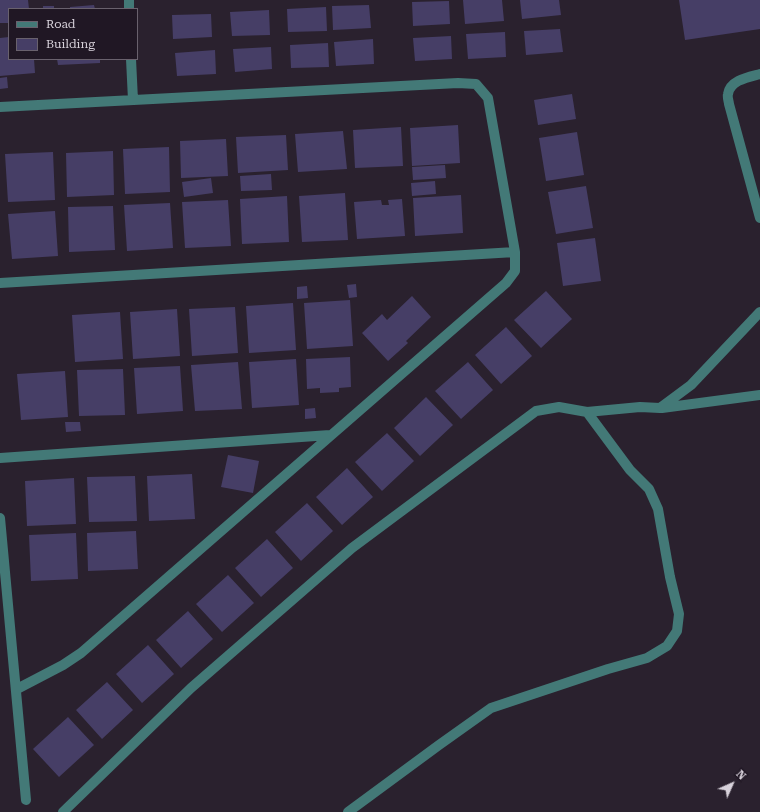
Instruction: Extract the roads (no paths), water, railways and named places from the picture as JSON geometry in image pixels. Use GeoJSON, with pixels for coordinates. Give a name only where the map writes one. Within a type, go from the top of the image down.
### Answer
{"type":"FeatureCollection","features":[{"type":"Feature","properties":{"kind":"street"},"geometry":{"type":"LineString","coordinates":[[131,60],[133,100]]}},
{"type":"Feature","properties":{"kind":"street"},"geometry":{"type":"LineString","coordinates":[[760,74],[739,80],[733,85],[728,94],[729,104],[760,218]]}},
{"type":"Feature","properties":{"kind":"street"},"geometry":{"type":"LineString","coordinates":[[0,106],[458,83],[476,84],[488,98],[515,252],[515,271],[511,278],[81,653],[63,665],[17,689]]}},
{"type":"Feature","properties":{"kind":"street"},"geometry":{"type":"LineString","coordinates":[[0,283],[515,252]]}},
{"type":"Feature","properties":{"kind":"street"},"geometry":{"type":"LineString","coordinates":[[660,408],[691,385],[760,312]]}},
{"type":"Feature","properties":{"kind":"street"},"geometry":{"type":"LineString","coordinates":[[63,812],[191,688],[352,548],[536,411],[559,407],[587,412],[640,407],[660,408],[760,395]]}},
{"type":"Feature","properties":{"kind":"street"},"geometry":{"type":"LineString","coordinates":[[348,812],[491,708],[585,676],[648,658],[667,646],[677,630],[678,614],[658,508],[649,489],[630,470],[587,412]]}},
{"type":"Feature","properties":{"kind":"street"},"geometry":{"type":"LineString","coordinates":[[0,458],[330,435]]}},
{"type":"Feature","properties":{"kind":"street"},"geometry":{"type":"LineString","coordinates":[[0,518],[17,689],[26,800]]}}]}
